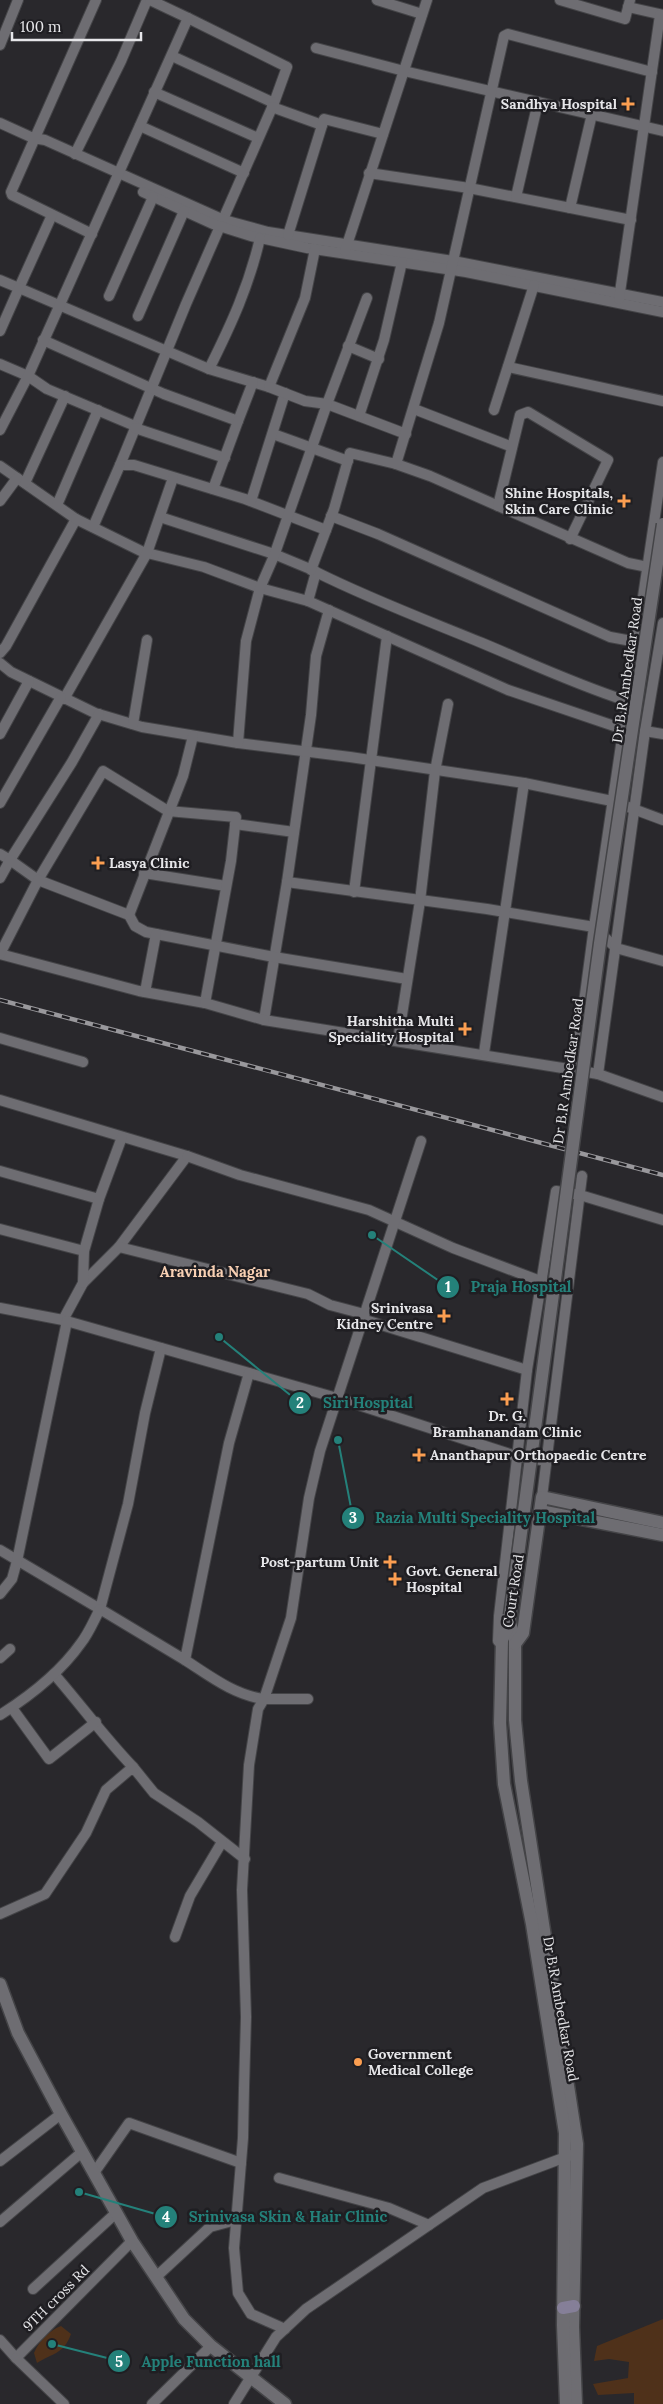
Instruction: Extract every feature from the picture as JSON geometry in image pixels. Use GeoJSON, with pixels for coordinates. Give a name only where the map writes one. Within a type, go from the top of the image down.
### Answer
{"type":"FeatureCollection","features":[{"type":"Feature","properties":{"kind":"street"},"geometry":{"type":"LineString","coordinates":[[0,44],[18,0]]}},
{"type":"Feature","properties":{"kind":"street"},"geometry":{"type":"LineString","coordinates":[[92,234],[10,192],[96,0]]}},
{"type":"Feature","properties":{"kind":"street"},"geometry":{"type":"LineString","coordinates":[[75,154],[149,0],[287,67],[273,105],[93,527]]}},
{"type":"Feature","properties":{"kind":"street"},"geometry":{"type":"LineString","coordinates":[[378,0],[422,14]]}},
{"type":"Feature","properties":{"kind":"street"},"geometry":{"type":"LineString","coordinates":[[346,249],[369,173],[427,0]]}},
{"type":"Feature","properties":{"kind":"street"},"geometry":{"type":"LineString","coordinates":[[560,0],[625,19],[629,4],[662,15],[652,72],[620,298]]}},
{"type":"Feature","properties":{"kind":"street"},"geometry":{"type":"LineString","coordinates":[[0,430],[28,376],[188,18]]}},
{"type":"Feature","properties":{"kind":"street"},"geometry":{"type":"LineString","coordinates":[[396,464],[439,324],[503,38],[508,34],[652,72]]}},
{"type":"Feature","properties":{"kind":"street"},"geometry":{"type":"LineString","coordinates":[[316,48],[404,71],[663,131]]}},
{"type":"Feature","properties":{"kind":"street"},"geometry":{"type":"LineString","coordinates":[[172,56],[273,105],[322,126]]}},
{"type":"Feature","properties":{"kind":"street"},"geometry":{"type":"LineString","coordinates":[[154,92],[258,138]]}},
{"type":"Feature","properties":{"kind":"street"},"geometry":{"type":"LineString","coordinates":[[516,197],[538,102]]}},
{"type":"Feature","properties":{"kind":"street"},"geometry":{"type":"LineString","coordinates":[[570,208],[592,114]]}},
{"type":"Feature","properties":{"kind":"street"},"geometry":{"type":"LineString","coordinates":[[288,235],[324,119],[382,134]]}},
{"type":"Feature","properties":{"kind":"street"},"geometry":{"type":"LineString","coordinates":[[0,124],[35,139],[45,140],[75,154],[153,197],[184,211],[222,223],[288,235],[402,262],[452,265],[534,285],[620,298],[663,302]]}},
{"type":"Feature","properties":{"kind":"street"},"geometry":{"type":"LineString","coordinates":[[140,126],[244,173]]}},
{"type":"Feature","properties":{"kind":"street"},"geometry":{"type":"LineString","coordinates":[[35,139],[43,146],[260,238],[315,249],[346,249],[452,265],[620,298],[663,312]]}},
{"type":"Feature","properties":{"kind":"street"},"geometry":{"type":"LineString","coordinates":[[369,173],[469,188],[631,220]]}},
{"type":"Feature","properties":{"kind":"street"},"geometry":{"type":"LineString","coordinates":[[109,296],[153,197]]}},
{"type":"Feature","properties":{"kind":"street"},"geometry":{"type":"LineString","coordinates":[[138,316],[184,211]]}},
{"type":"Feature","properties":{"kind":"street"},"geometry":{"type":"LineString","coordinates":[[0,331],[52,215]]}},
{"type":"Feature","properties":{"kind":"street"},"geometry":{"type":"LineString","coordinates":[[209,369],[234,320],[248,285],[260,238]]}},
{"type":"Feature","properties":{"kind":"street"},"geometry":{"type":"LineString","coordinates":[[269,388],[304,298],[315,249]]}},
{"type":"Feature","properties":{"kind":"street"},"geometry":{"type":"LineString","coordinates":[[359,416],[379,359],[402,262]]}},
{"type":"Feature","properties":{"kind":"street"},"geometry":{"type":"LineString","coordinates":[[0,280],[209,369],[306,401],[327,404],[406,434]]}},
{"type":"Feature","properties":{"kind":"street"},"geometry":{"type":"LineString","coordinates":[[494,410],[534,285]]}},
{"type":"Feature","properties":{"kind":"street"},"geometry":{"type":"LineString","coordinates":[[238,743],[246,641],[260,588],[274,554],[310,448],[367,298]]}},
{"type":"Feature","properties":{"kind":"street"},"geometry":{"type":"LineString","coordinates":[[43,340],[151,388],[238,421]]}},
{"type":"Feature","properties":{"kind":"street"},"geometry":{"type":"LineString","coordinates":[[348,346],[379,359]]}},
{"type":"Feature","properties":{"kind":"street"},"geometry":{"type":"LineString","coordinates":[[0,364],[28,376],[47,389],[135,427],[225,458]]}},
{"type":"Feature","properties":{"kind":"street"},"geometry":{"type":"LineString","coordinates":[[508,367],[663,401]]}},
{"type":"Feature","properties":{"kind":"street"},"geometry":{"type":"LineString","coordinates":[[213,489],[252,382]]}},
{"type":"Feature","properties":{"kind":"street"},"geometry":{"type":"LineString","coordinates":[[251,501],[285,394]]}},
{"type":"Feature","properties":{"kind":"street"},"geometry":{"type":"LineString","coordinates":[[0,502],[21,481],[65,396]]}},
{"type":"Feature","properties":{"kind":"street"},"geometry":{"type":"LineString","coordinates":[[414,409],[512,447]]}},
{"type":"Feature","properties":{"kind":"street"},"geometry":{"type":"LineString","coordinates":[[57,506],[98,410]]}},
{"type":"Feature","properties":{"kind":"street"},"geometry":{"type":"LineString","coordinates":[[498,506],[520,415],[526,412],[608,458],[608,463],[570,539]]}},
{"type":"Feature","properties":{"kind":"street"},"geometry":{"type":"LineString","coordinates":[[273,434],[348,461]]}},
{"type":"Feature","properties":{"kind":"street"},"geometry":{"type":"LineString","coordinates":[[308,601],[314,571],[350,454],[396,464],[438,479],[570,539],[628,563],[663,570]]}},
{"type":"Feature","properties":{"kind":"street"},"geometry":{"type":"LineString","coordinates":[[575,1070],[612,801],[663,462]]}},
{"type":"Feature","properties":{"kind":"street"},"geometry":{"type":"LineString","coordinates":[[120,465],[134,465],[213,489],[288,514],[326,530]]}},
{"type":"Feature","properties":{"kind":"street"},"geometry":{"type":"LineString","coordinates":[[0,466],[76,519],[147,552],[204,567],[260,588],[308,601],[508,690],[623,729]]}},
{"type":"Feature","properties":{"kind":"street"},"geometry":{"type":"LineString","coordinates":[[0,803],[147,552],[173,478]]}},
{"type":"Feature","properties":{"kind":"street"},"geometry":{"type":"LineString","coordinates":[[331,516],[378,534],[610,637],[637,642]]}},
{"type":"Feature","properties":{"kind":"street"},"geometry":{"type":"LineString","coordinates":[[160,517],[274,554],[358,592],[584,687],[627,701]]}},
{"type":"Feature","properties":{"kind":"street"},"geometry":{"type":"LineString","coordinates":[[0,653],[6,646],[76,519]]}},
{"type":"Feature","properties":{"kind":"street","name":"Dr B.R Ambedkar Road"},"geometry":{"type":"LineString","coordinates":[[571,2155],[532,1924],[504,1784],[500,1723],[502,1644],[503,1634],[510,1619],[600,943],[663,524]]}},
{"type":"Feature","properties":{"kind":"street"},"geometry":{"type":"LineString","coordinates":[[264,1020],[306,751],[316,656],[329,610]]}},
{"type":"Feature","properties":{"kind":"street"},"geometry":{"type":"LineString","coordinates":[[598,1074],[645,731],[663,623]]}},
{"type":"Feature","properties":{"kind":"street"},"geometry":{"type":"LineString","coordinates":[[354,892],[387,636]]}},
{"type":"Feature","properties":{"kind":"street"},"geometry":{"type":"LineString","coordinates":[[133,724],[147,640]]}},
{"type":"Feature","properties":{"kind":"street"},"geometry":{"type":"LineString","coordinates":[[0,663],[29,681],[63,698],[99,714],[133,724],[238,743],[372,760],[524,783],[612,801],[663,820]]}},
{"type":"Feature","properties":{"kind":"street"},"geometry":{"type":"LineString","coordinates":[[0,734],[29,681]]}},
{"type":"Feature","properties":{"kind":"street"},"geometry":{"type":"LineString","coordinates":[[398,1040],[420,900],[436,771],[448,704]]}},
{"type":"Feature","properties":{"kind":"street"},"geometry":{"type":"LineString","coordinates":[[0,878],[72,762],[99,714]]}},
{"type":"Feature","properties":{"kind":"street"},"geometry":{"type":"LineString","coordinates":[[645,731],[663,734]]}},
{"type":"Feature","properties":{"kind":"street"},"geometry":{"type":"LineString","coordinates":[[128,915],[182,776],[193,736]]}},
{"type":"Feature","properties":{"kind":"street"},"geometry":{"type":"LineString","coordinates":[[204,1003],[216,946],[236,817],[168,811],[103,771],[38,880],[0,954],[145,992],[204,1003],[264,1020],[484,1053],[598,1074],[663,1097]]}},
{"type":"Feature","properties":{"kind":"street"},"geometry":{"type":"LineString","coordinates":[[484,1053],[524,783]]}},
{"type":"Feature","properties":{"kind":"street"},"geometry":{"type":"LineString","coordinates":[[235,824],[294,832]]}},
{"type":"Feature","properties":{"kind":"street"},"geometry":{"type":"LineString","coordinates":[[0,854],[38,880],[128,915],[135,926],[156,934],[274,957],[407,979]]}},
{"type":"Feature","properties":{"kind":"street"},"geometry":{"type":"LineString","coordinates":[[144,873],[226,886]]}},
{"type":"Feature","properties":{"kind":"street"},"geometry":{"type":"LineString","coordinates":[[287,882],[504,912],[594,927],[616,948],[663,961]]}},
{"type":"Feature","properties":{"kind":"street"},"geometry":{"type":"LineString","coordinates":[[145,992],[156,934]]}},
{"type":"Feature","properties":{"kind":"street"},"geometry":{"type":"LineString","coordinates":[[0,1038],[83,1062]]}},
{"type":"Feature","properties":{"kind":"street"},"geometry":{"type":"LineString","coordinates":[[0,1100],[187,1156],[249,1177],[369,1210],[453,1248],[542,1282]]}},
{"type":"Feature","properties":{"kind":"street"},"geometry":{"type":"LineString","coordinates":[[83,1283],[84,1251],[99,1199],[122,1137]]}},
{"type":"Feature","properties":{"kind":"street"},"geometry":{"type":"LineString","coordinates":[[285,2329],[251,2314],[238,2293],[234,2248],[241,2163],[246,2018],[242,1890],[249,1765],[258,1709],[264,1699],[291,1618],[309,1498],[320,1451],[421,1141]]}},
{"type":"Feature","properties":{"kind":"street"},"geometry":{"type":"LineString","coordinates":[[0,1594],[12,1579],[18,1561],[65,1321],[83,1283],[119,1247],[187,1156]]}},
{"type":"Feature","properties":{"kind":"street"},"geometry":{"type":"LineString","coordinates":[[0,1171],[99,1199]]}},
{"type":"Feature","properties":{"kind":"street"},"geometry":{"type":"LineString","coordinates":[[582,1176],[542,1497],[663,1523]]}},
{"type":"Feature","properties":{"kind":"street"},"geometry":{"type":"LineString","coordinates":[[502,1644],[498,1641],[499,1616],[516,1456],[527,1370],[556,1191],[580,1195],[663,1220]]}},
{"type":"Feature","properties":{"kind":"street"},"geometry":{"type":"LineString","coordinates":[[0,1229],[84,1251]]}},
{"type":"Feature","properties":{"kind":"street"},"geometry":{"type":"LineString","coordinates":[[119,1247],[308,1294],[330,1306],[527,1370]]}},
{"type":"Feature","properties":{"kind":"street"},"geometry":{"type":"LineString","coordinates":[[0,1308],[65,1321],[337,1398],[516,1456],[546,1460]]}},
{"type":"Feature","properties":{"kind":"street"},"geometry":{"type":"LineString","coordinates":[[0,1715],[12,1708],[54,1674],[82,1642],[100,1609],[128,1504],[145,1414],[161,1348]]}},
{"type":"Feature","properties":{"kind":"street"},"geometry":{"type":"LineString","coordinates":[[185,1660],[229,1444],[249,1373]]}},
{"type":"Feature","properties":{"kind":"street","name":"Court Road"},"geometry":{"type":"LineString","coordinates":[[515,1644],[523,1633],[542,1497]]}},
{"type":"Feature","properties":{"kind":"street"},"geometry":{"type":"LineString","coordinates":[[540,1511],[663,1535]]}},
{"type":"Feature","properties":{"kind":"street"},"geometry":{"type":"LineString","coordinates":[[0,1550],[237,1693],[264,1699],[308,1700]]}},
{"type":"Feature","properties":{"kind":"street","name":"Dr B.R Ambedkar Road"},"geometry":{"type":"LineString","coordinates":[[510,1619],[515,1644],[515,1720],[521,1781],[573,2113],[566,2404]]}},
{"type":"Feature","properties":{"kind":"street"},"geometry":{"type":"LineString","coordinates":[[0,1658],[10,1649]]}},
{"type":"Feature","properties":{"kind":"street"},"geometry":{"type":"LineString","coordinates":[[54,1674],[154,1793],[198,1822],[245,1858]]}},
{"type":"Feature","properties":{"kind":"street"},"geometry":{"type":"LineString","coordinates":[[12,1708],[49,1760],[96,1722]]}},
{"type":"Feature","properties":{"kind":"street"},"geometry":{"type":"LineString","coordinates":[[0,1914],[45,1894],[86,1833],[106,1790],[133,1767]]}},
{"type":"Feature","properties":{"kind":"street"},"geometry":{"type":"LineString","coordinates":[[175,1937],[190,1896],[222,1842]]}},
{"type":"Feature","properties":{"kind":"street"},"geometry":{"type":"LineString","coordinates":[[1,1991],[18,2033],[116,2213],[132,2241],[184,2319],[250,2378],[285,2404]]}},
{"type":"Feature","properties":{"kind":"street"},"geometry":{"type":"LineString","coordinates":[[0,2161],[62,2114]]}},
{"type":"Feature","properties":{"kind":"street"},"geometry":{"type":"LineString","coordinates":[[94,2173],[129,2123],[241,2163]]}},
{"type":"Feature","properties":{"kind":"street"},"geometry":{"type":"LineString","coordinates":[[0,2222],[82,2152]]}},
{"type":"Feature","properties":{"kind":"street"},"geometry":{"type":"LineString","coordinates":[[234,2404],[276,2337],[306,2309],[483,2188],[571,2155]]}},
{"type":"Feature","properties":{"kind":"street"},"geometry":{"type":"LineString","coordinates":[[279,2178],[388,2208],[429,2225]]}},
{"type":"Feature","properties":{"kind":"street"},"geometry":{"type":"LineString","coordinates":[[33,2290],[116,2213]]}},
{"type":"Feature","properties":{"kind":"street"},"geometry":{"type":"LineString","coordinates":[[156,2277],[210,2227],[236,2220]]}},
{"type":"Feature","properties":{"kind":"street","name":"9TH cross Rd"},"geometry":{"type":"LineString","coordinates":[[16,2358],[132,2241]]}},
{"type":"Feature","properties":{"kind":"street","name":"Dr B.R Ambedkar Road"},"geometry":{"type":"LineString","coordinates":[[569,2307],[576,2404]]}},
{"type":"Feature","properties":{"kind":"street"},"geometry":{"type":"LineString","coordinates":[[0,2340],[59,2402]]}},
{"type":"Feature","properties":{"kind":"street"},"geometry":{"type":"LineString","coordinates":[[152,2404],[212,2346]]}},
{"type":"Feature","properties":{"kind":"shaded area"},"geometry":{"type":"Polygon","coordinates":[[[663,2319],[663,2404],[634,2404],[634,2393],[598,2395],[593,2384],[628,2378],[629,2362],[609,2359],[594,2361],[597,2346],[663,2319]]]}},
{"type":"Feature","properties":{"kind":"shaded area"},"geometry":{"type":"Polygon","coordinates":[[[61,2326],[71,2334],[65,2346],[37,2363],[34,2353],[38,2344],[44,2337],[61,2326]]]}},
{"type":"Feature","properties":{"kind":"railway"},"geometry":{"type":"LineString","coordinates":[[0,1000],[663,1175]]}},
{"type":"Feature","properties":{"kind":"place","name":"Sandhya Hospital"},"geometry":{"type":"Point","coordinates":[628,104]}},
{"type":"Feature","properties":{"kind":"place","name":"Shine Hospitals, Skin Care Clinic"},"geometry":{"type":"Point","coordinates":[624,501]}},
{"type":"Feature","properties":{"kind":"place","name":"Lasya Clinic"},"geometry":{"type":"Point","coordinates":[98,863]}},
{"type":"Feature","properties":{"kind":"place","name":"Harshitha Multi Speciality Hospital"},"geometry":{"type":"Point","coordinates":[465,1029]}},
{"type":"Feature","properties":{"kind":"place","name":"Praja Hospital"},"geometry":{"type":"Point","coordinates":[372,1235]}},
{"type":"Feature","properties":{"kind":"place","name":"Srinivasa Kidney Centre"},"geometry":{"type":"Point","coordinates":[444,1316]}},
{"type":"Feature","properties":{"kind":"place","name":"Siri Hospital"},"geometry":{"type":"Point","coordinates":[219,1337]}},
{"type":"Feature","properties":{"kind":"place","name":"Dr. G. Bramhanandam Clinic"},"geometry":{"type":"Point","coordinates":[507,1399]}},
{"type":"Feature","properties":{"kind":"place","name":"Razia Multi Speciality Hospital"},"geometry":{"type":"Point","coordinates":[338,1440]}},
{"type":"Feature","properties":{"kind":"place","name":"Ananthapur Orthopaedic Centre"},"geometry":{"type":"Point","coordinates":[419,1455]}},
{"type":"Feature","properties":{"kind":"place","name":"Post-partum Unit"},"geometry":{"type":"Point","coordinates":[390,1562]}},
{"type":"Feature","properties":{"kind":"place","name":"Govt. General Hospital"},"geometry":{"type":"Point","coordinates":[395,1579]}},
{"type":"Feature","properties":{"kind":"place","name":"Government Medical College"},"geometry":{"type":"Point","coordinates":[358,2062]}},
{"type":"Feature","properties":{"kind":"place","name":"Srinivasa Skin & Hair Clinic"},"geometry":{"type":"Point","coordinates":[79,2192]}},
{"type":"Feature","properties":{"kind":"place","name":"Apple Function hall"},"geometry":{"type":"Point","coordinates":[52,2344]}},
{"type":"Feature","properties":{"kind":"district","name":"Aravinda Nagar"},"geometry":{"type":"Point","coordinates":[215,1271]}}]}
